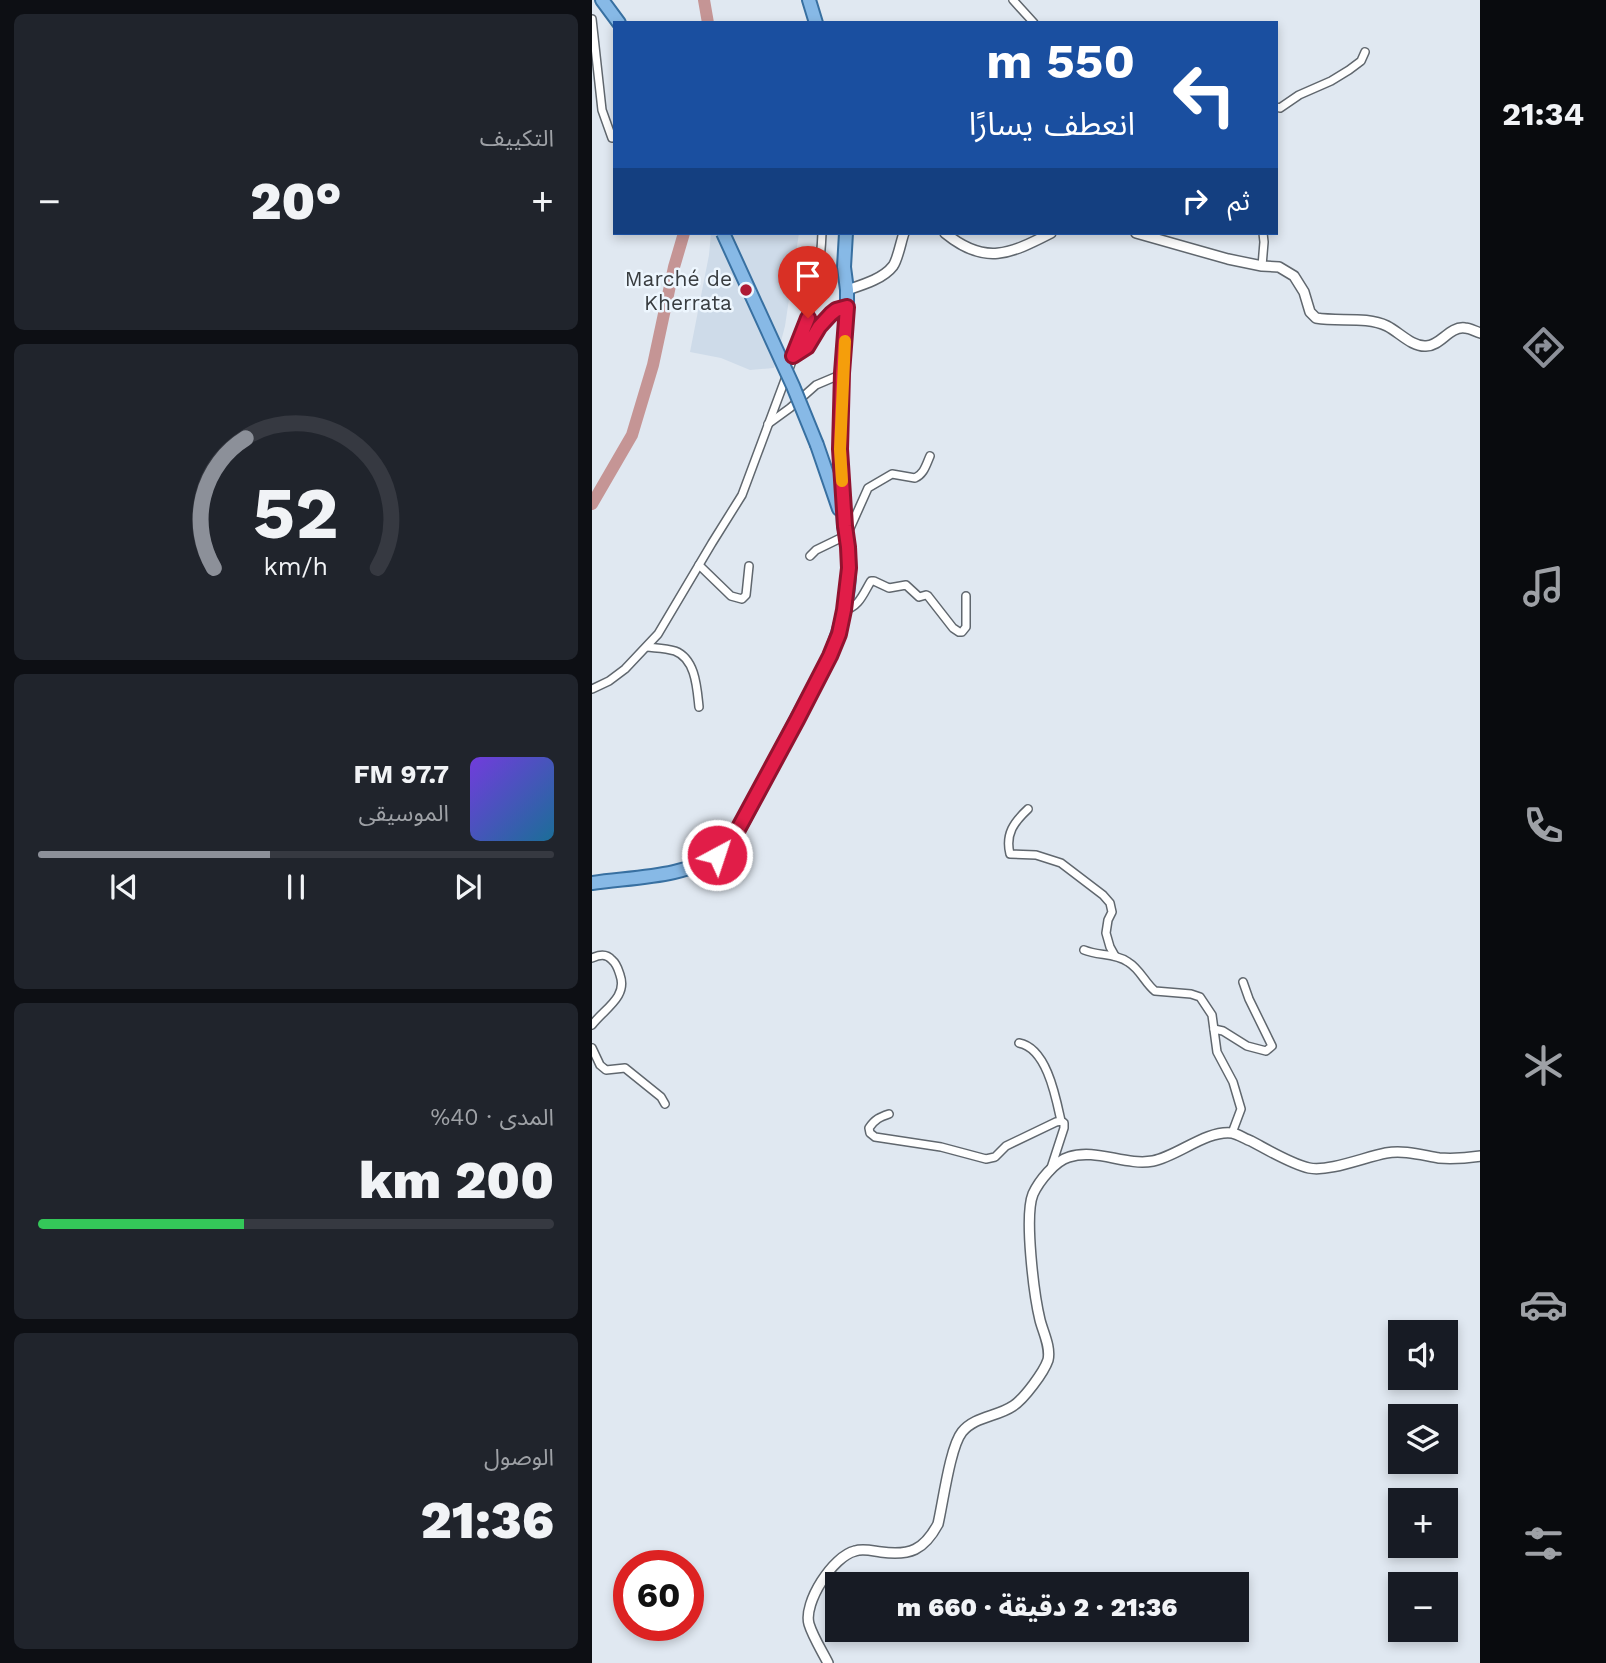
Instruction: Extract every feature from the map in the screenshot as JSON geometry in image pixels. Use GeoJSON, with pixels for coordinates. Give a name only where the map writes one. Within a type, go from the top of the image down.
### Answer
{"type":"FeatureCollection","features":[{"type":"Feature","properties":{"kind":"main road"},"geometry":{"type":"LineString","coordinates":[[602,0],[618,21]]}},
{"type":"Feature","properties":{"kind":"main road"},"geometry":{"type":"LineString","coordinates":[[809,0],[815,21]]}},
{"type":"Feature","properties":{"kind":"main road"},"geometry":{"type":"LineString","coordinates":[[724,235],[793,386],[817,445],[846,530]]}},
{"type":"Feature","properties":{"kind":"main road"},"geometry":{"type":"LineString","coordinates":[[592,883],[684,869],[717,855],[724,848],[742,823],[839,634],[849,568],[840,449],[847,307],[844,267],[846,235]]}},
{"type":"Feature","properties":{"kind":"main road"},"geometry":{"type":"LineString","coordinates":[[847,289],[852,267],[854,235]]}},
{"type":"Feature","properties":{"kind":"street"},"geometry":{"type":"LineString","coordinates":[[1013,0],[1032,21]]}},
{"type":"Feature","properties":{"kind":"street"},"geometry":{"type":"LineString","coordinates":[[592,19],[602,110],[612,138]]}},
{"type":"Feature","properties":{"kind":"street"},"geometry":{"type":"LineString","coordinates":[[1278,108],[1299,94],[1331,81],[1361,61],[1365,52]]}},
{"type":"Feature","properties":{"kind":"street"},"geometry":{"type":"LineString","coordinates":[[592,689],[625,669],[658,634],[742,495],[808,318],[816,288],[822,235]]}},
{"type":"Feature","properties":{"kind":"street"},"geometry":{"type":"LineString","coordinates":[[847,289],[873,280],[893,265],[903,235]]}},
{"type":"Feature","properties":{"kind":"street"},"geometry":{"type":"LineString","coordinates":[[948,235],[982,254],[1013,251],[1047,235]]}},
{"type":"Feature","properties":{"kind":"street"},"geometry":{"type":"LineString","coordinates":[[1143,235],[1228,259],[1279,267],[1294,276],[1304,292],[1310,312],[1316,318],[1386,325],[1424,347],[1435,344],[1456,329],[1465,328],[1480,333]]}},
{"type":"Feature","properties":{"kind":"street"},"geometry":{"type":"LineString","coordinates":[[1262,266],[1263,235]]}},
{"type":"Feature","properties":{"kind":"street"},"geometry":{"type":"LineString","coordinates":[[793,356],[807,347],[831,314],[847,307]]}},
{"type":"Feature","properties":{"kind":"street"},"geometry":{"type":"LineString","coordinates":[[768,425],[816,385],[842,373]]}},
{"type":"Feature","properties":{"kind":"street"},"geometry":{"type":"LineString","coordinates":[[810,555],[846,530],[868,488],[892,474],[919,477],[930,456]]}},
{"type":"Feature","properties":{"kind":"street"},"geometry":{"type":"LineString","coordinates":[[699,565],[731,596],[742,599],[746,595],[750,566]]}},
{"type":"Feature","properties":{"kind":"street"},"geometry":{"type":"LineString","coordinates":[[844,610],[856,606],[871,581],[889,588],[906,585],[919,597],[929,596],[953,628],[962,632],[966,627],[966,596]]}},
{"type":"Feature","properties":{"kind":"street"},"geometry":{"type":"LineString","coordinates":[[647,647],[678,652],[688,660],[699,707]]}},
{"type":"Feature","properties":{"kind":"street"},"geometry":{"type":"LineString","coordinates":[[1028,810],[1015,821],[1009,833],[1007,845],[1010,854],[1036,855],[1061,863],[1103,895],[1110,903],[1112,912],[1106,933],[1115,956]]}},
{"type":"Feature","properties":{"kind":"street"},"geometry":{"type":"LineString","coordinates":[[1084,950],[1115,956],[1128,962],[1155,991],[1200,997],[1212,1016],[1217,1052],[1233,1082],[1241,1109],[1232,1133]]}},
{"type":"Feature","properties":{"kind":"street"},"geometry":{"type":"LineString","coordinates":[[592,958],[599,955],[608,956],[615,963],[622,982],[618,998],[592,1025]]}},
{"type":"Feature","properties":{"kind":"street"},"geometry":{"type":"LineString","coordinates":[[1214,1029],[1223,1031],[1247,1046],[1266,1051],[1272,1046],[1242,982]]}},
{"type":"Feature","properties":{"kind":"street"},"geometry":{"type":"LineString","coordinates":[[1019,1043],[1033,1050],[1051,1079],[1061,1121],[1064,1123],[1050,1172]]}},
{"type":"Feature","properties":{"kind":"street"},"geometry":{"type":"LineString","coordinates":[[592,1048],[600,1065],[606,1070],[625,1068],[661,1097],[665,1104]]}},
{"type":"Feature","properties":{"kind":"street"},"geometry":{"type":"LineString","coordinates":[[890,1114],[873,1121],[869,1128],[870,1133],[875,1137],[930,1145],[986,1158],[995,1157],[1006,1146],[1061,1121]]}},
{"type":"Feature","properties":{"kind":"street"},"geometry":{"type":"LineString","coordinates":[[828,1663],[809,1623],[809,1609],[825,1576],[837,1561],[855,1550],[897,1554],[922,1546],[932,1536],[938,1524],[954,1447],[961,1433],[978,1420],[1014,1406],[1047,1363],[1049,1353],[1039,1319],[1033,1276],[1029,1233],[1030,1208],[1033,1194],[1058,1163],[1067,1157],[1080,1154],[1129,1162],[1152,1161],[1217,1134],[1232,1133],[1310,1168],[1328,1167],[1388,1153],[1441,1158],[1480,1156]]}},
{"type":"Feature","properties":{"kind":"shaded area","name":"Marché de Kherrata"},"geometry":{"type":"Polygon","coordinates":[[[711,235],[799,235],[785,326],[774,368],[750,370],[721,358],[690,352],[711,235]]]}},
{"type":"Feature","properties":{"kind":"waterway"},"geometry":{"type":"LineString","coordinates":[[704,0],[708,21]]}},
{"type":"Feature","properties":{"kind":"waterway"},"geometry":{"type":"LineString","coordinates":[[592,504],[632,435],[653,365],[683,235]]}},
{"type":"Feature","properties":{"kind":"slow traffic"},"geometry":{"type":"LineString","coordinates":[[842,481],[840,449],[845,341]]}},
{"type":"Feature","properties":{"kind":"place","name":"Marché de Kherrata"},"geometry":{"type":"Point","coordinates":[746,290]}},
{"type":"Feature","properties":{"kind":"route"},"geometry":{"type":"LineString","coordinates":[[717,855],[742,823],[797,720],[830,656],[839,634],[844,610],[849,568],[840,449],[847,307],[831,314],[815,332],[807,347],[793,356],[808,318]]}}]}
